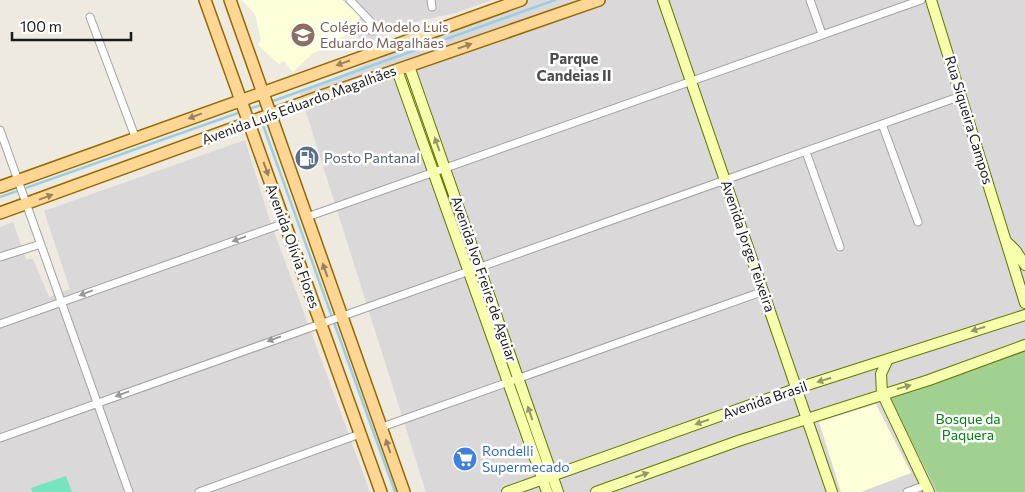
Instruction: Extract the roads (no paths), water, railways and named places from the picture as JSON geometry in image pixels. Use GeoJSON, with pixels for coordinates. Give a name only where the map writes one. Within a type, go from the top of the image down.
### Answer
{"type":"FeatureCollection","features":[{"type":"Feature","properties":{"kind":"main road","name":"Avenida Olívia Flores"},"geometry":{"type":"LineString","coordinates":[[205,0],[381,492]]}},
{"type":"Feature","properties":{"kind":"main road","name":"Avenida Olívia Flores"},"geometry":{"type":"LineString","coordinates":[[230,0],[404,492]]}},
{"type":"Feature","properties":{"kind":"main road","name":"Avenida Luís Eduardo Magalhães"},"geometry":{"type":"LineString","coordinates":[[0,187],[20,183],[262,92],[521,0]]}},
{"type":"Feature","properties":{"kind":"main road","name":"Avenida Luís Eduardo Magalhães"},"geometry":{"type":"LineString","coordinates":[[0,213],[26,200],[598,0]]}},
{"type":"Feature","properties":{"kind":"street"},"geometry":{"type":"LineString","coordinates":[[350,0],[370,21],[372,31]]}},
{"type":"Feature","properties":{"kind":"street","name":"Avenida Jorge Teixeira"},"geometry":{"type":"LineString","coordinates":[[663,0],[809,420],[832,492]]}},
{"type":"Feature","properties":{"kind":"street"},"geometry":{"type":"LineString","coordinates":[[810,0],[822,34]]}},
{"type":"Feature","properties":{"kind":"street"},"geometry":{"type":"LineString","coordinates":[[307,217],[921,0]]}},
{"type":"Feature","properties":{"kind":"street","name":"Rua Siqueira Campos"},"geometry":{"type":"LineString","coordinates":[[932,0],[1011,263],[1021,278],[1025,303]]}},
{"type":"Feature","properties":{"kind":"street"},"geometry":{"type":"LineString","coordinates":[[90,17],[136,139]]}},
{"type":"Feature","properties":{"kind":"street","name":"Avenida Ivo Freire de Aguiar"},"geometry":{"type":"LineString","coordinates":[[409,66],[481,268],[518,379],[547,477],[547,492]]}},
{"type":"Feature","properties":{"kind":"street","name":"Avenida Ivo Freire de Aguiar"},"geometry":{"type":"LineString","coordinates":[[397,70],[508,382],[547,477],[558,492]]}},
{"type":"Feature","properties":{"kind":"street"},"geometry":{"type":"LineString","coordinates":[[0,438],[962,96]]}},
{"type":"Feature","properties":{"kind":"street"},"geometry":{"type":"LineString","coordinates":[[882,124],[918,222]]}},
{"type":"Feature","properties":{"kind":"street"},"geometry":{"type":"LineString","coordinates":[[0,130],[129,492]]}},
{"type":"Feature","properties":{"kind":"street"},"geometry":{"type":"LineString","coordinates":[[806,152],[840,247]]}},
{"type":"Feature","properties":{"kind":"street"},"geometry":{"type":"LineString","coordinates":[[0,324],[285,222]]}},
{"type":"Feature","properties":{"kind":"street","name":"Rua Siqueira Campos"},"geometry":{"type":"LineString","coordinates":[[1005,240],[1024,259]]}},
{"type":"Feature","properties":{"kind":"street"},"geometry":{"type":"LineString","coordinates":[[0,257],[42,244]]}},
{"type":"Feature","properties":{"kind":"street"},"geometry":{"type":"LineString","coordinates":[[1011,263],[1024,259]]}},
{"type":"Feature","properties":{"kind":"street"},"geometry":{"type":"LineString","coordinates":[[382,427],[764,291]]}},
{"type":"Feature","properties":{"kind":"street","name":"Avenida Brasil"},"geometry":{"type":"LineString","coordinates":[[507,492],[798,388],[1025,315]]}},
{"type":"Feature","properties":{"kind":"street"},"geometry":{"type":"LineString","coordinates":[[596,492],[741,440],[809,420],[882,394],[930,380],[1025,345]]}},
{"type":"Feature","properties":{"kind":"street"},"geometry":{"type":"LineString","coordinates":[[888,360],[881,374],[882,394],[928,488],[907,492]]}},
{"type":"Feature","properties":{"kind":"street"},"geometry":{"type":"LineString","coordinates":[[199,492],[360,434]]}},
{"type":"Feature","properties":{"kind":"waterway"},"geometry":{"type":"LineString","coordinates":[[273,101],[555,0]]}},
{"type":"Feature","properties":{"kind":"waterway"},"geometry":{"type":"LineString","coordinates":[[249,109],[261,105]]}},
{"type":"Feature","properties":{"kind":"waterway"},"geometry":{"type":"LineString","coordinates":[[0,197],[238,113]]}},
{"type":"Feature","properties":{"kind":"waterway"},"geometry":{"type":"LineString","coordinates":[[263,125],[395,492]]}},
{"type":"Feature","properties":{"kind":"place","name":"Colégio Modelo Luis Eduardo Magalhães"},"geometry":{"type":"Point","coordinates":[303,35]}},
{"type":"Feature","properties":{"kind":"place","name":"Posto Pantanal"},"geometry":{"type":"Point","coordinates":[307,158]}},
{"type":"Feature","properties":{"kind":"place","name":"Rondelli Supermecado"},"geometry":{"type":"Point","coordinates":[465,459]}},
{"type":"Feature","properties":{"kind":"district","name":"Parque Candeias II"},"geometry":{"type":"Point","coordinates":[574,68]}},
{"type":"Feature","properties":{"kind":"park label","name":"Bosque da Paquera"},"geometry":{"type":"Point","coordinates":[968,428]}}]}
